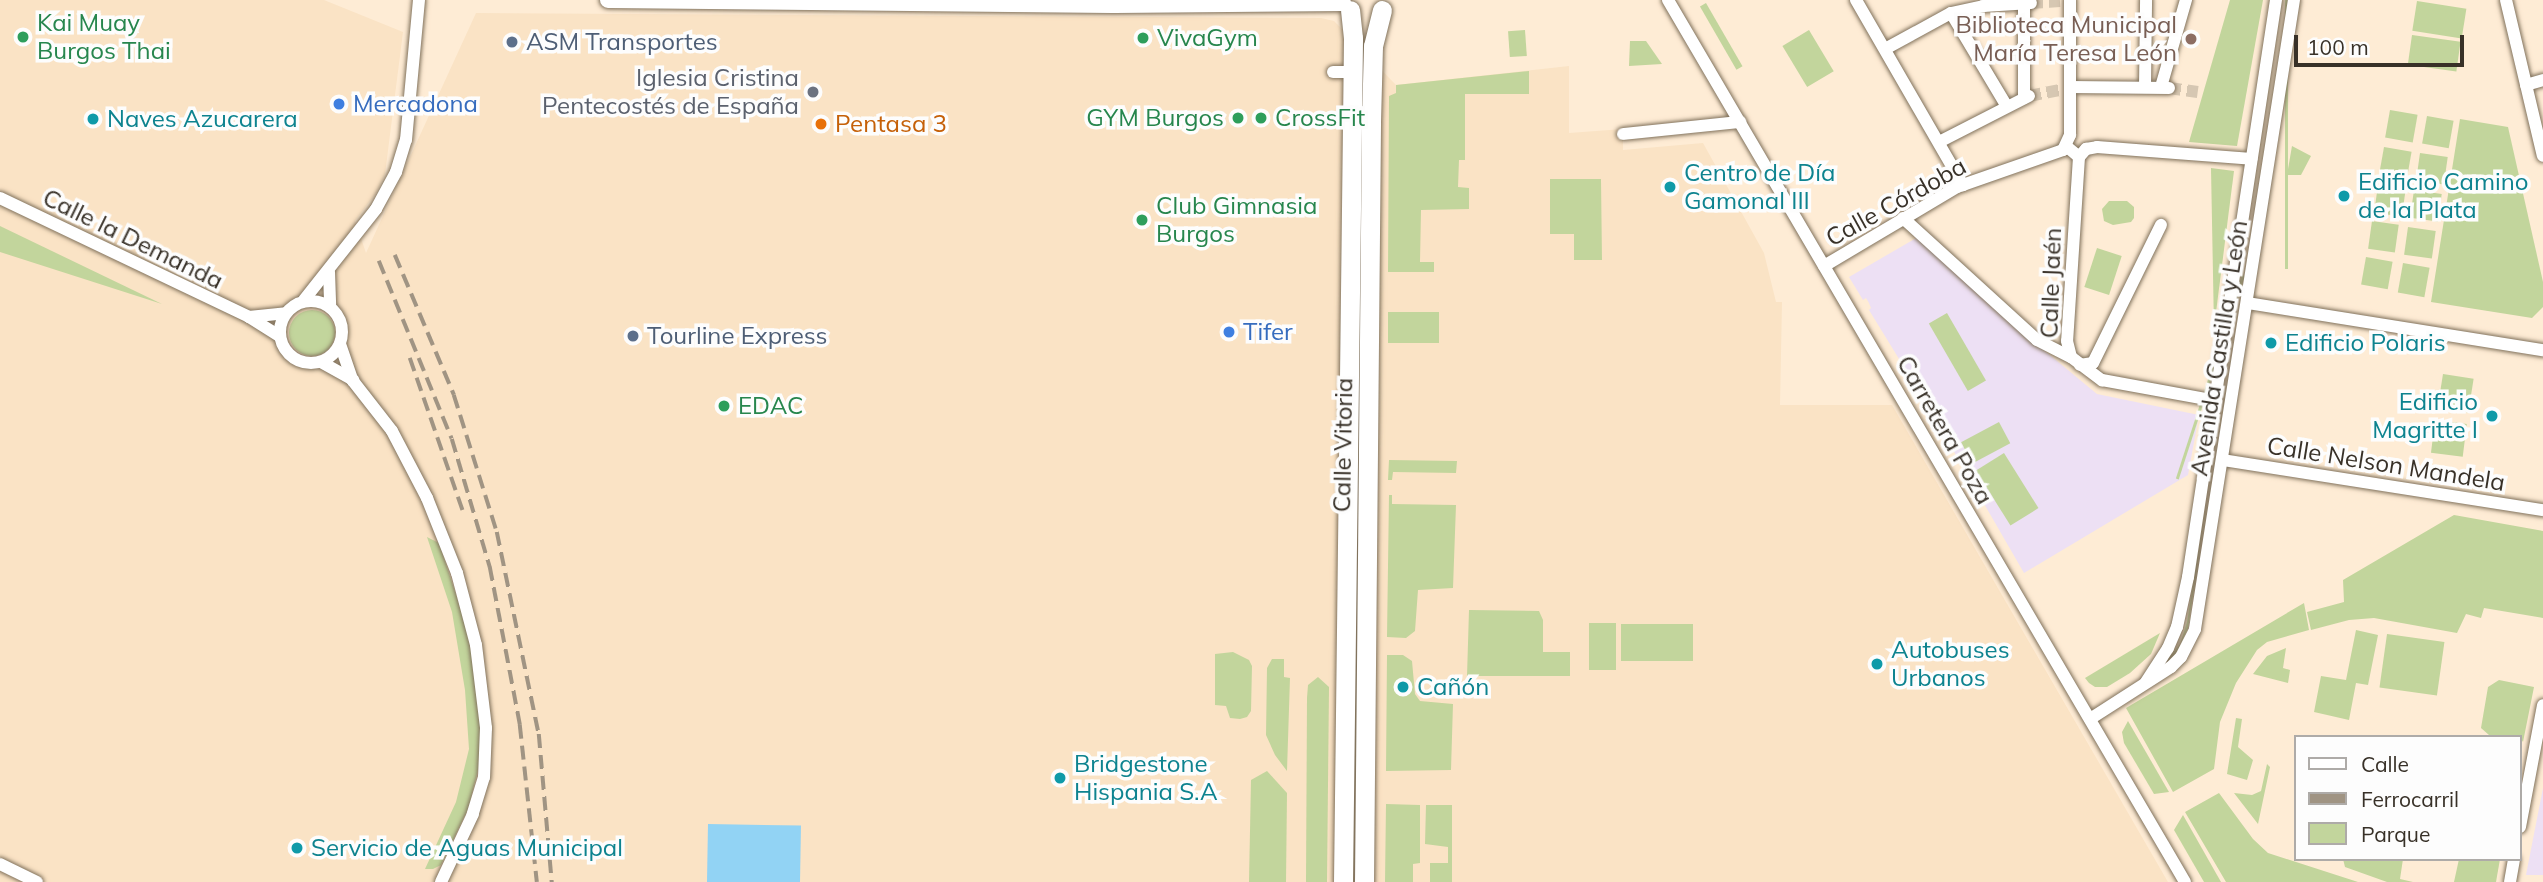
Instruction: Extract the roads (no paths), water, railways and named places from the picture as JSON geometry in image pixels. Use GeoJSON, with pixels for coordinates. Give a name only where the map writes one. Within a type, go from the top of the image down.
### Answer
{"type":"FeatureCollection","features":[{"type":"Feature","properties":{"kind":"highway"},"geometry":{"type":"LineString","coordinates":[[1345,4],[1366,15],[1387,5]]}},
{"type":"Feature","properties":{"kind":"highway","name":"Calle Vitoria"},"geometry":{"type":"LineString","coordinates":[[1343,882],[1353,37],[1345,4]]}},
{"type":"Feature","properties":{"kind":"highway","name":"Calle Vitoria"},"geometry":{"type":"LineString","coordinates":[[1364,882],[1371,122],[1373,46],[1387,5]]}},
{"type":"Feature","properties":{"kind":"main road"},"geometry":{"type":"LineString","coordinates":[[608,0],[1345,4]]}},
{"type":"Feature","properties":{"kind":"street"},"geometry":{"type":"LineString","coordinates":[[405,0],[417,15]]}},
{"type":"Feature","properties":{"kind":"street"},"geometry":{"type":"LineString","coordinates":[[249,317],[286,313],[304,300],[382,201],[400,163],[406,140],[419,0]]}},
{"type":"Feature","properties":{"kind":"street","name":"Carretera Poza"},"geometry":{"type":"LineString","coordinates":[[1668,0],[2185,882]]}},
{"type":"Feature","properties":{"kind":"street"},"geometry":{"type":"LineString","coordinates":[[1856,0],[1963,185]]}},
{"type":"Feature","properties":{"kind":"street"},"geometry":{"type":"LineString","coordinates":[[2145,87],[2146,0]]}},
{"type":"Feature","properties":{"kind":"street"},"geometry":{"type":"LineString","coordinates":[[2067,89],[2165,87],[2186,0]]}},
{"type":"Feature","properties":{"kind":"street","name":"Avenida Castilla y León"},"geometry":{"type":"LineString","coordinates":[[2146,682],[2168,648],[2182,609],[2276,0]]}},
{"type":"Feature","properties":{"kind":"street","name":"Avenida Castilla y León"},"geometry":{"type":"LineString","coordinates":[[2090,719],[2171,667],[2186,649],[2195,629],[2294,0]]}},
{"type":"Feature","properties":{"kind":"street"},"geometry":{"type":"LineString","coordinates":[[2506,0],[2543,156]]}},
{"type":"Feature","properties":{"kind":"street"},"geometry":{"type":"LineString","coordinates":[[2067,1],[2070,135],[2066,146],[2079,157],[2086,149],[2096,147],[2252,159]]}},
{"type":"Feature","properties":{"kind":"street"},"geometry":{"type":"LineString","coordinates":[[1885,49],[1951,13],[1983,6],[2027,3],[2026,97],[1939,142]]}},
{"type":"Feature","properties":{"kind":"street"},"geometry":{"type":"LineString","coordinates":[[1951,13],[2006,105]]}},
{"type":"Feature","properties":{"kind":"street"},"geometry":{"type":"LineString","coordinates":[[2526,85],[2543,80]]}},
{"type":"Feature","properties":{"kind":"street"},"geometry":{"type":"LineString","coordinates":[[1623,134],[1740,122]]}},
{"type":"Feature","properties":{"kind":"street","name":"Calle Córdoba"},"geometry":{"type":"LineString","coordinates":[[1824,266],[1963,185],[2059,153],[2066,146]]}},
{"type":"Feature","properties":{"kind":"street","name":"Calle Jaén"},"geometry":{"type":"LineString","coordinates":[[2079,157],[2067,341],[2076,361],[2107,382],[2216,401]]}},
{"type":"Feature","properties":{"kind":"street","name":"Calle la Demanda"},"geometry":{"type":"LineString","coordinates":[[0,198],[249,317],[280,336]]}},
{"type":"Feature","properties":{"kind":"street"},"geometry":{"type":"LineString","coordinates":[[1903,218],[2036,340],[2076,361],[2093,363],[2161,225]]}},
{"type":"Feature","properties":{"kind":"street"},"geometry":{"type":"LineString","coordinates":[[329,271],[330,306],[342,326],[340,344],[354,381],[392,431],[427,498],[457,573],[476,645],[486,728],[484,777],[473,814],[441,882]]}},
{"type":"Feature","properties":{"kind":"street"},"geometry":{"type":"LineString","coordinates":[[304,300],[330,306]]}},
{"type":"Feature","properties":{"kind":"street"},"geometry":{"type":"LineString","coordinates":[[2248,303],[2543,350]]}},
{"type":"Feature","properties":{"kind":"street"},"geometry":{"type":"LineString","coordinates":[[286,313],[280,336],[291,356],[305,363],[321,362],[329,358],[340,344]]}},
{"type":"Feature","properties":{"kind":"street"},"geometry":{"type":"LineString","coordinates":[[321,362],[354,381]]}},
{"type":"Feature","properties":{"kind":"street","name":"Calle Nelson Mandela"},"geometry":{"type":"LineString","coordinates":[[2223,460],[2543,510]]}},
{"type":"Feature","properties":{"kind":"street"},"geometry":{"type":"LineString","coordinates":[[2522,816],[2543,705]]}},
{"type":"Feature","properties":{"kind":"street","name":"Calle Vitoria"},"geometry":{"type":"LineString","coordinates":[[1343,838],[1352,882]]}},
{"type":"Feature","properties":{"kind":"street"},"geometry":{"type":"LineString","coordinates":[[2510,882],[2514,861]]}},
{"type":"Feature","properties":{"kind":"street"},"geometry":{"type":"LineString","coordinates":[[0,864],[37,882]]}},
{"type":"Feature","properties":{"kind":"water"},"geometry":{"type":"Polygon","coordinates":[[[708,824],[801,826],[800,882],[707,882],[708,824]]]}},
{"type":"Feature","properties":{"kind":"tunnel"},"geometry":{"type":"LineString","coordinates":[[2031,3],[2060,1]]}},
{"type":"Feature","properties":{"kind":"tunnel"},"geometry":{"type":"LineString","coordinates":[[2169,88],[2198,92]]}},
{"type":"Feature","properties":{"kind":"tunnel"},"geometry":{"type":"LineString","coordinates":[[2029,96],[2060,90]]}},
{"type":"Feature","properties":{"kind":"railway"},"geometry":{"type":"LineString","coordinates":[[395,255],[454,395],[497,532],[539,734],[552,882]]}},
{"type":"Feature","properties":{"kind":"railway"},"geometry":{"type":"LineString","coordinates":[[379,261],[452,439],[490,567],[520,725],[537,882]]}},
{"type":"Feature","properties":{"kind":"railway"},"geometry":{"type":"LineString","coordinates":[[410,358],[465,517]]}},
{"type":"Feature","properties":{"kind":"place","name":"Kai Muay Burgos Thai"},"geometry":{"type":"Point","coordinates":[23,37]}},
{"type":"Feature","properties":{"kind":"place","name":"VivaGym"},"geometry":{"type":"Point","coordinates":[1143,38]}},
{"type":"Feature","properties":{"kind":"place","name":"Biblioteca Municipal María Teresa León"},"geometry":{"type":"Point","coordinates":[2191,39]}},
{"type":"Feature","properties":{"kind":"place","name":"ASM Transportes"},"geometry":{"type":"Point","coordinates":[512,42]}},
{"type":"Feature","properties":{"kind":"place","name":"Iglesia Cristina Pentecostés de España"},"geometry":{"type":"Point","coordinates":[813,92]}},
{"type":"Feature","properties":{"kind":"place","name":"Mercadona"},"geometry":{"type":"Point","coordinates":[339,104]}},
{"type":"Feature","properties":{"kind":"place","name":"GYM Burgos"},"geometry":{"type":"Point","coordinates":[1238,118]}},
{"type":"Feature","properties":{"kind":"place","name":"CrossFit"},"geometry":{"type":"Point","coordinates":[1261,118]}},
{"type":"Feature","properties":{"kind":"place","name":"Naves Azucarera"},"geometry":{"type":"Point","coordinates":[93,119]}},
{"type":"Feature","properties":{"kind":"place","name":"Pentasa 3"},"geometry":{"type":"Point","coordinates":[821,124]}},
{"type":"Feature","properties":{"kind":"place","name":"Centro de Día Gamonal III"},"geometry":{"type":"Point","coordinates":[1670,187]}},
{"type":"Feature","properties":{"kind":"place","name":"Edificio Camino de la Plata"},"geometry":{"type":"Point","coordinates":[2344,196]}},
{"type":"Feature","properties":{"kind":"place","name":"Club Gimnasia Burgos"},"geometry":{"type":"Point","coordinates":[1142,220]}},
{"type":"Feature","properties":{"kind":"place","name":"Tifer"},"geometry":{"type":"Point","coordinates":[1229,332]}},
{"type":"Feature","properties":{"kind":"place","name":"Tourline Express"},"geometry":{"type":"Point","coordinates":[633,336]}},
{"type":"Feature","properties":{"kind":"place","name":"Edificio Polaris"},"geometry":{"type":"Point","coordinates":[2271,343]}},
{"type":"Feature","properties":{"kind":"place","name":"EDAC"},"geometry":{"type":"Point","coordinates":[724,406]}},
{"type":"Feature","properties":{"kind":"place","name":"Edificio Magritte I"},"geometry":{"type":"Point","coordinates":[2492,416]}},
{"type":"Feature","properties":{"kind":"place","name":"Autobuses Urbanos"},"geometry":{"type":"Point","coordinates":[1877,664]}},
{"type":"Feature","properties":{"kind":"place","name":"Cañón"},"geometry":{"type":"Point","coordinates":[1403,687]}},
{"type":"Feature","properties":{"kind":"place","name":"Bridgestone Hispania S.A"},"geometry":{"type":"Point","coordinates":[1060,778]}},
{"type":"Feature","properties":{"kind":"place","name":"Servicio de Aguas Municipal"},"geometry":{"type":"Point","coordinates":[297,848]}}]}
